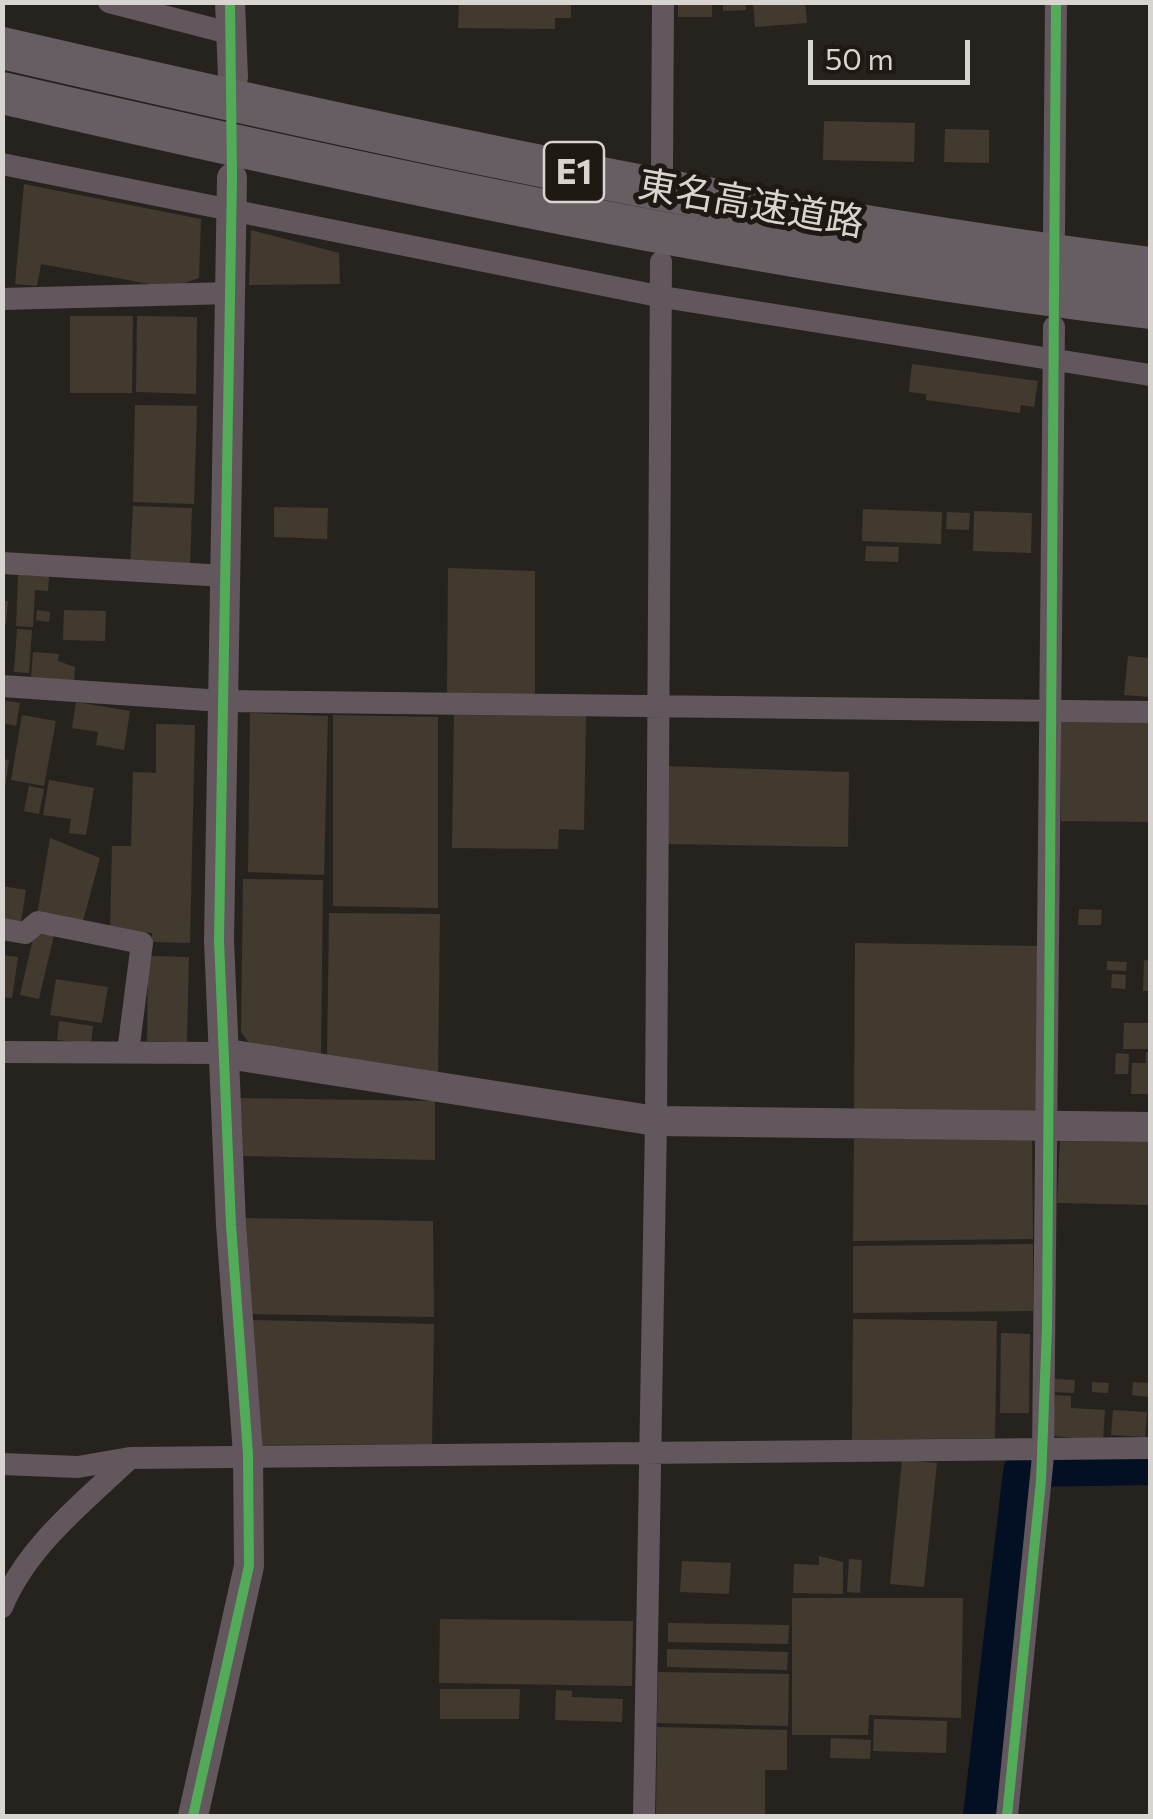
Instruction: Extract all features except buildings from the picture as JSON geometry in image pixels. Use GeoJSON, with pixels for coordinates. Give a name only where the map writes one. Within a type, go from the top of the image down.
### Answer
{"type":"FeatureCollection","features":[{"type":"Feature","properties":{"kind":"highway","name":"東名高速道路"},"geometry":{"type":"LineString","coordinates":[[2,48],[266,109],[620,181],[854,223],[1150,268]]}},
{"type":"Feature","properties":{"kind":"highway","name":"東名高速道路"},"geometry":{"type":"LineString","coordinates":[[2,93],[258,152],[593,219],[848,264],[1150,308]]}},
{"type":"Feature","properties":{"kind":"street"},"geometry":{"type":"LineString","coordinates":[[110,2],[232,34]]}},
{"type":"Feature","properties":{"kind":"street"},"geometry":{"type":"LineString","coordinates":[[230,2],[233,78]]}},
{"type":"Feature","properties":{"kind":"street"},"geometry":{"type":"LineString","coordinates":[[662,2],[662,167]]}},
{"type":"Feature","properties":{"kind":"street"},"geometry":{"type":"LineString","coordinates":[[1054,233],[1056,2]]}},
{"type":"Feature","properties":{"kind":"street"},"geometry":{"type":"LineString","coordinates":[[2,164],[663,297],[1150,375]]}},
{"type":"Feature","properties":{"kind":"street"},"geometry":{"type":"LineString","coordinates":[[193,1816],[250,1566],[248,1454],[222,1053],[222,701],[232,178]]}},
{"type":"Feature","properties":{"kind":"street"},"geometry":{"type":"LineString","coordinates":[[644,1816],[656,1121],[662,262]]}},
{"type":"Feature","properties":{"kind":"street"},"geometry":{"type":"LineString","coordinates":[[2,300],[230,292]]}},
{"type":"Feature","properties":{"kind":"street"},"geometry":{"type":"LineString","coordinates":[[1007,1816],[1043,1452],[1054,327]]}},
{"type":"Feature","properties":{"kind":"street"},"geometry":{"type":"LineString","coordinates":[[2,563],[225,576]]}},
{"type":"Feature","properties":{"kind":"street"},"geometry":{"type":"LineString","coordinates":[[2,686],[222,701],[1150,712]]}},
{"type":"Feature","properties":{"kind":"street"},"geometry":{"type":"LineString","coordinates":[[2,929],[26,933],[38,922],[142,943],[128,1052]]}},
{"type":"Feature","properties":{"kind":"street"},"geometry":{"type":"LineString","coordinates":[[2,1052],[222,1053],[656,1121],[1150,1127]]}},
{"type":"Feature","properties":{"kind":"street"},"geometry":{"type":"LineString","coordinates":[[2,1464],[78,1467],[130,1458],[248,1454],[1043,1452],[1150,1448]]}},
{"type":"Feature","properties":{"kind":"street"},"geometry":{"type":"LineString","coordinates":[[2,1607],[14,1578],[60,1524],[130,1458]]}},
{"type":"Feature","properties":{"kind":"waterway"},"geometry":{"type":"LineString","coordinates":[[983,1816],[1023,1472],[1031,1467],[1150,1465]]}},
{"type":"Feature","properties":{"kind":"cycle path"},"geometry":{"type":"LineString","coordinates":[[193,1816],[249,1566],[248,1454],[231,1225],[219,940],[232,178],[230,2]]}},
{"type":"Feature","properties":{"kind":"cycle path"},"geometry":{"type":"LineString","coordinates":[[1007,1816],[1041,1481],[1047,1327],[1056,2]]}}]}
